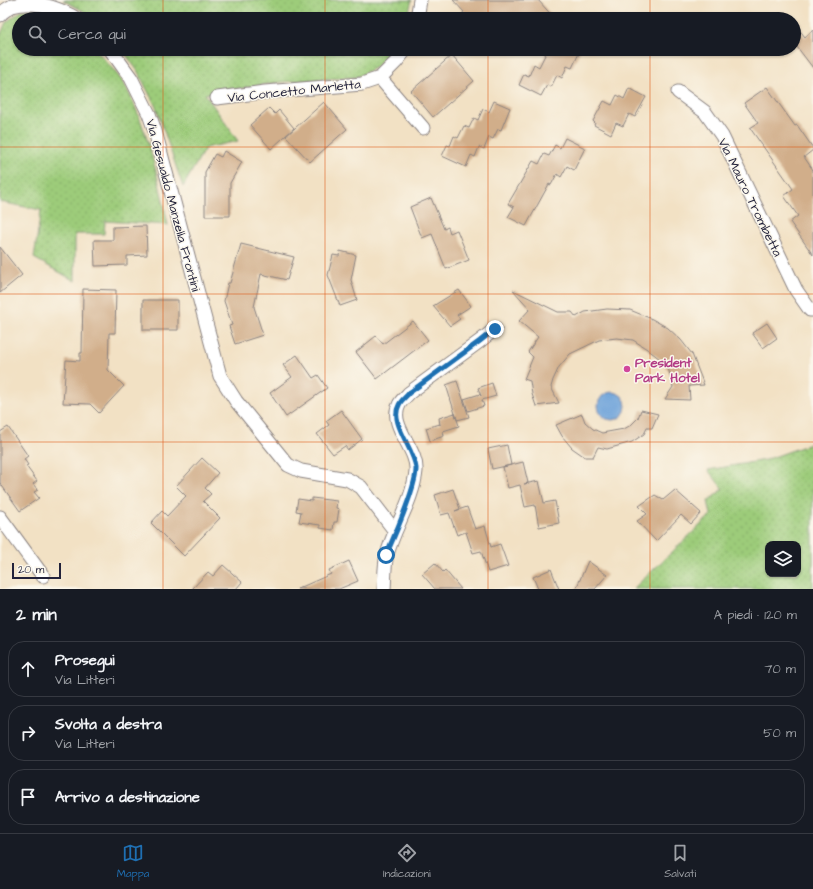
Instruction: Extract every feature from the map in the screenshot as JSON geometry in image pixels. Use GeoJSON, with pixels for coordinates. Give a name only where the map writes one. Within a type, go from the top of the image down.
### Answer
{"type":"FeatureCollection","features":[{"type":"Feature","properties":{"kind":"street"},"geometry":{"type":"LineString","coordinates":[[0,16],[3,11],[20,1],[36,0],[66,12]]}},
{"type":"Feature","properties":{"kind":"street"},"geometry":{"type":"LineString","coordinates":[[417,12],[420,0]]}},
{"type":"Feature","properties":{"kind":"street","name":"Via Gesualdo Manzella Frontini"},"geometry":{"type":"LineString","coordinates":[[115,56],[131,78],[149,114],[155,131],[220,376],[236,401],[288,465],[302,471],[347,479],[361,487],[396,532]]}},
{"type":"Feature","properties":{"kind":"street","name":"Via Concetto Marletta"},"geometry":{"type":"LineString","coordinates":[[217,98],[265,92],[362,84],[380,78],[401,56]]}},
{"type":"Feature","properties":{"kind":"street"},"geometry":{"type":"LineString","coordinates":[[380,78],[423,128]]}},
{"type":"Feature","properties":{"kind":"street","name":"Via Mauro Trombetta"},"geometry":{"type":"LineString","coordinates":[[678,92],[705,112],[722,136],[796,290],[810,310],[813,310]]}},
{"type":"Feature","properties":{"kind":"street"},"geometry":{"type":"LineString","coordinates":[[384,589],[386,555],[413,486],[416,469],[413,455],[397,422],[396,411],[399,404],[409,393],[495,329]]}},
{"type":"Feature","properties":{"kind":"street"},"geometry":{"type":"LineString","coordinates":[[0,517],[43,576]]}},
{"type":"Feature","properties":{"kind":"green space"},"geometry":{"type":"Polygon","coordinates":[[[63,0],[412,0],[409,12],[85,12],[63,0]]]}},
{"type":"Feature","properties":{"kind":"green space"},"geometry":{"type":"Polygon","coordinates":[[[23,10],[40,10],[44,12],[20,12],[23,10]]]}},
{"type":"Feature","properties":{"kind":"green space"},"geometry":{"type":"Polygon","coordinates":[[[12,18],[12,56],[101,56],[126,87],[140,119],[156,173],[168,225],[105,221],[104,234],[75,234],[75,281],[34,258],[41,210],[0,202],[0,36],[6,22],[12,18]]]}},
{"type":"Feature","properties":{"kind":"green space"},"geometry":{"type":"Polygon","coordinates":[[[127,56],[385,56],[376,67],[357,77],[281,82],[205,94],[238,141],[205,148],[183,187],[156,107],[137,70],[127,56]]]}},
{"type":"Feature","properties":{"kind":"green space"},"geometry":{"type":"Polygon","coordinates":[[[813,443],[813,589],[633,589],[711,515],[708,501],[723,489],[708,470],[765,460],[813,443]]]}},
{"type":"Feature","properties":{"kind":"water"},"geometry":{"type":"Polygon","coordinates":[[[612,392],[618,393],[622,396],[625,400],[625,412],[622,416],[618,419],[612,420],[606,419],[602,416],[599,412],[598,406],[599,400],[602,396],[606,393],[612,392]]]}},
{"type":"Feature","properties":{"kind":"building"},"geometry":{"type":"Polygon","coordinates":[[[453,0],[538,0],[549,12],[464,12],[453,0]]]}},
{"type":"Feature","properties":{"kind":"building"},"geometry":{"type":"Polygon","coordinates":[[[813,30],[813,68],[801,52],[801,32],[805,37],[813,30]]]}},
{"type":"Feature","properties":{"kind":"building"},"geometry":{"type":"Polygon","coordinates":[[[451,56],[453,56],[474,81],[433,117],[411,91],[451,56]]]}},
{"type":"Feature","properties":{"kind":"building"},"geometry":{"type":"Polygon","coordinates":[[[544,56],[578,56],[572,68],[567,66],[562,78],[557,75],[551,87],[547,85],[541,96],[519,85],[524,74],[529,76],[534,64],[539,67],[544,56]]]}},
{"type":"Feature","properties":{"kind":"building"},"geometry":{"type":"Polygon","coordinates":[[[767,87],[813,148],[813,150],[804,157],[813,170],[813,255],[790,222],[798,216],[784,196],[793,189],[750,128],[758,123],[744,103],[767,87]]]}},
{"type":"Feature","properties":{"kind":"building"},"geometry":{"type":"Polygon","coordinates":[[[629,88],[646,97],[635,117],[629,114],[623,126],[616,123],[611,134],[594,125],[595,123],[593,121],[604,101],[612,105],[617,95],[624,99],[629,88]]]}},
{"type":"Feature","properties":{"kind":"building"},"geometry":{"type":"Polygon","coordinates":[[[494,101],[510,108],[501,130],[498,129],[493,139],[489,137],[484,149],[479,147],[475,157],[471,155],[466,167],[442,156],[447,145],[450,146],[454,136],[458,138],[464,126],[469,128],[474,118],[478,120],[483,109],[489,112],[494,101]]]}},
{"type":"Feature","properties":{"kind":"building"},"geometry":{"type":"Polygon","coordinates":[[[324,102],[347,129],[310,162],[286,136],[324,102]]]}},
{"type":"Feature","properties":{"kind":"building"},"geometry":{"type":"Polygon","coordinates":[[[269,108],[275,114],[279,110],[294,128],[271,149],[250,125],[269,108]]]}},
{"type":"Feature","properties":{"kind":"building"},"geometry":{"type":"Polygon","coordinates":[[[565,138],[585,148],[574,170],[567,166],[561,177],[557,174],[551,185],[549,184],[526,226],[508,217],[514,207],[508,204],[533,161],[539,164],[544,154],[549,156],[555,145],[560,148],[565,138]]]}},
{"type":"Feature","properties":{"kind":"building"},"geometry":{"type":"Polygon","coordinates":[[[224,151],[242,162],[230,183],[230,216],[205,216],[205,172],[215,154],[221,157],[224,151]]]}},
{"type":"Feature","properties":{"kind":"building"},"geometry":{"type":"Polygon","coordinates":[[[431,198],[444,229],[448,227],[450,233],[457,230],[469,260],[446,269],[432,234],[422,238],[410,207],[431,198]]]}},
{"type":"Feature","properties":{"kind":"building"},"geometry":{"type":"Polygon","coordinates":[[[146,226],[147,255],[127,256],[127,265],[95,266],[94,240],[113,240],[113,227],[146,226]]]}},
{"type":"Feature","properties":{"kind":"building"},"geometry":{"type":"Polygon","coordinates":[[[241,244],[294,257],[287,280],[261,274],[254,307],[263,335],[235,344],[229,326],[232,325],[224,301],[228,283],[230,283],[241,244]]]}},
{"type":"Feature","properties":{"kind":"building"},"geometry":{"type":"Polygon","coordinates":[[[0,247],[22,275],[0,293],[0,247]]]}},
{"type":"Feature","properties":{"kind":"building"},"geometry":{"type":"Polygon","coordinates":[[[340,251],[356,255],[351,280],[357,300],[340,306],[328,275],[333,255],[339,256],[340,251]]]}},
{"type":"Feature","properties":{"kind":"building"},"geometry":{"type":"Polygon","coordinates":[[[83,289],[116,290],[115,333],[109,333],[108,370],[124,386],[99,413],[90,404],[63,403],[66,360],[80,361],[80,353],[82,353],[83,289]]]}},
{"type":"Feature","properties":{"kind":"building"},"geometry":{"type":"Polygon","coordinates":[[[459,290],[471,306],[457,315],[460,319],[450,326],[433,306],[459,290]]]}},
{"type":"Feature","properties":{"kind":"building"},"geometry":{"type":"Polygon","coordinates":[[[513,290],[558,312],[572,312],[576,317],[585,312],[607,309],[630,310],[652,319],[668,328],[681,340],[692,354],[704,385],[689,386],[690,400],[665,399],[673,387],[669,371],[660,359],[633,340],[617,338],[599,340],[570,354],[559,367],[551,387],[559,403],[536,406],[530,381],[524,379],[533,357],[528,352],[538,337],[519,321],[530,309],[513,290]]]}},
{"type":"Feature","properties":{"kind":"building"},"geometry":{"type":"Polygon","coordinates":[[[143,300],[178,300],[178,330],[143,330],[143,300]]]}},
{"type":"Feature","properties":{"kind":"building"},"geometry":{"type":"Polygon","coordinates":[[[413,321],[428,340],[377,379],[356,352],[376,336],[383,344],[413,321]]]}},
{"type":"Feature","properties":{"kind":"building"},"geometry":{"type":"Polygon","coordinates":[[[767,323],[777,338],[763,348],[752,333],[767,323]]]}},
{"type":"Feature","properties":{"kind":"building"},"geometry":{"type":"Polygon","coordinates":[[[297,355],[313,378],[318,375],[327,388],[286,417],[270,393],[292,377],[283,365],[297,355]]]}},
{"type":"Feature","properties":{"kind":"building"},"geometry":{"type":"Polygon","coordinates":[[[457,381],[469,417],[457,420],[446,385],[457,381]]]}},
{"type":"Feature","properties":{"kind":"building"},"geometry":{"type":"Polygon","coordinates":[[[492,383],[496,396],[482,400],[484,406],[468,411],[464,399],[480,394],[481,396],[478,388],[492,383]]]}},
{"type":"Feature","properties":{"kind":"building"},"geometry":{"type":"Polygon","coordinates":[[[341,410],[362,439],[348,450],[345,446],[333,454],[317,434],[329,425],[326,421],[341,410]]]}},
{"type":"Feature","properties":{"kind":"building"},"geometry":{"type":"Polygon","coordinates":[[[641,410],[658,414],[652,428],[647,428],[644,434],[632,442],[607,449],[598,447],[593,457],[585,457],[572,448],[562,436],[556,425],[582,414],[585,422],[593,429],[602,433],[624,429],[631,425],[638,418],[641,410]]]}},
{"type":"Feature","properties":{"kind":"building"},"geometry":{"type":"Polygon","coordinates":[[[455,413],[459,426],[443,431],[444,436],[430,441],[426,428],[440,424],[439,418],[455,413]]]}},
{"type":"Feature","properties":{"kind":"building"},"geometry":{"type":"Polygon","coordinates":[[[8,427],[28,456],[24,459],[28,465],[26,466],[37,481],[33,484],[38,490],[34,492],[39,498],[20,511],[0,483],[0,432],[8,427]]]}},
{"type":"Feature","properties":{"kind":"building"},"geometry":{"type":"Polygon","coordinates":[[[507,445],[511,465],[492,469],[488,449],[507,445]]]}},
{"type":"Feature","properties":{"kind":"building"},"geometry":{"type":"Polygon","coordinates":[[[202,458],[218,473],[205,488],[211,494],[203,501],[220,518],[184,556],[151,523],[162,511],[167,516],[186,496],[176,486],[202,458]]]}},
{"type":"Feature","properties":{"kind":"building"},"geometry":{"type":"Polygon","coordinates":[[[523,462],[528,483],[524,484],[539,481],[544,503],[555,501],[559,523],[539,527],[535,505],[525,507],[520,485],[508,488],[503,467],[523,462]]]}},
{"type":"Feature","properties":{"kind":"building"},"geometry":{"type":"Polygon","coordinates":[[[453,489],[460,509],[455,511],[467,507],[475,529],[485,526],[491,547],[500,544],[508,566],[488,572],[481,551],[473,553],[466,532],[457,535],[449,513],[441,515],[435,495],[453,489]]]}},
{"type":"Feature","properties":{"kind":"building"},"geometry":{"type":"Polygon","coordinates":[[[675,490],[701,513],[691,524],[681,515],[656,541],[637,521],[647,514],[639,506],[655,495],[663,500],[675,490]]]}},
{"type":"Feature","properties":{"kind":"building"},"geometry":{"type":"Polygon","coordinates":[[[312,498],[337,501],[336,508],[339,509],[337,522],[334,522],[333,530],[320,528],[320,525],[299,522],[301,512],[296,511],[298,499],[312,501],[312,498]]]}},
{"type":"Feature","properties":{"kind":"building"},"geometry":{"type":"Polygon","coordinates":[[[349,561],[358,581],[339,589],[297,589],[331,574],[329,570],[349,561]]]}},
{"type":"Feature","properties":{"kind":"building"},"geometry":{"type":"Polygon","coordinates":[[[588,561],[607,575],[595,589],[576,589],[588,561]]]}},
{"type":"Feature","properties":{"kind":"building"},"geometry":{"type":"Polygon","coordinates":[[[435,563],[443,572],[445,570],[461,589],[435,589],[422,574],[435,563]]]}},
{"type":"Feature","properties":{"kind":"building"},"geometry":{"type":"Polygon","coordinates":[[[223,565],[242,582],[236,589],[192,589],[208,572],[213,576],[223,565]]]}},
{"type":"Feature","properties":{"kind":"building"},"geometry":{"type":"Polygon","coordinates":[[[551,569],[559,589],[538,589],[533,577],[551,569]]]}},
{"type":"Feature","properties":{"kind":"place","name":"President Park Hotel"},"geometry":{"type":"Point","coordinates":[627,369]}},
{"type":"Feature","properties":{"kind":"route"},"geometry":{"type":"LineString","coordinates":[[386,555],[413,486],[416,469],[413,455],[397,422],[396,411],[399,404],[409,393],[495,329]]}}]}
